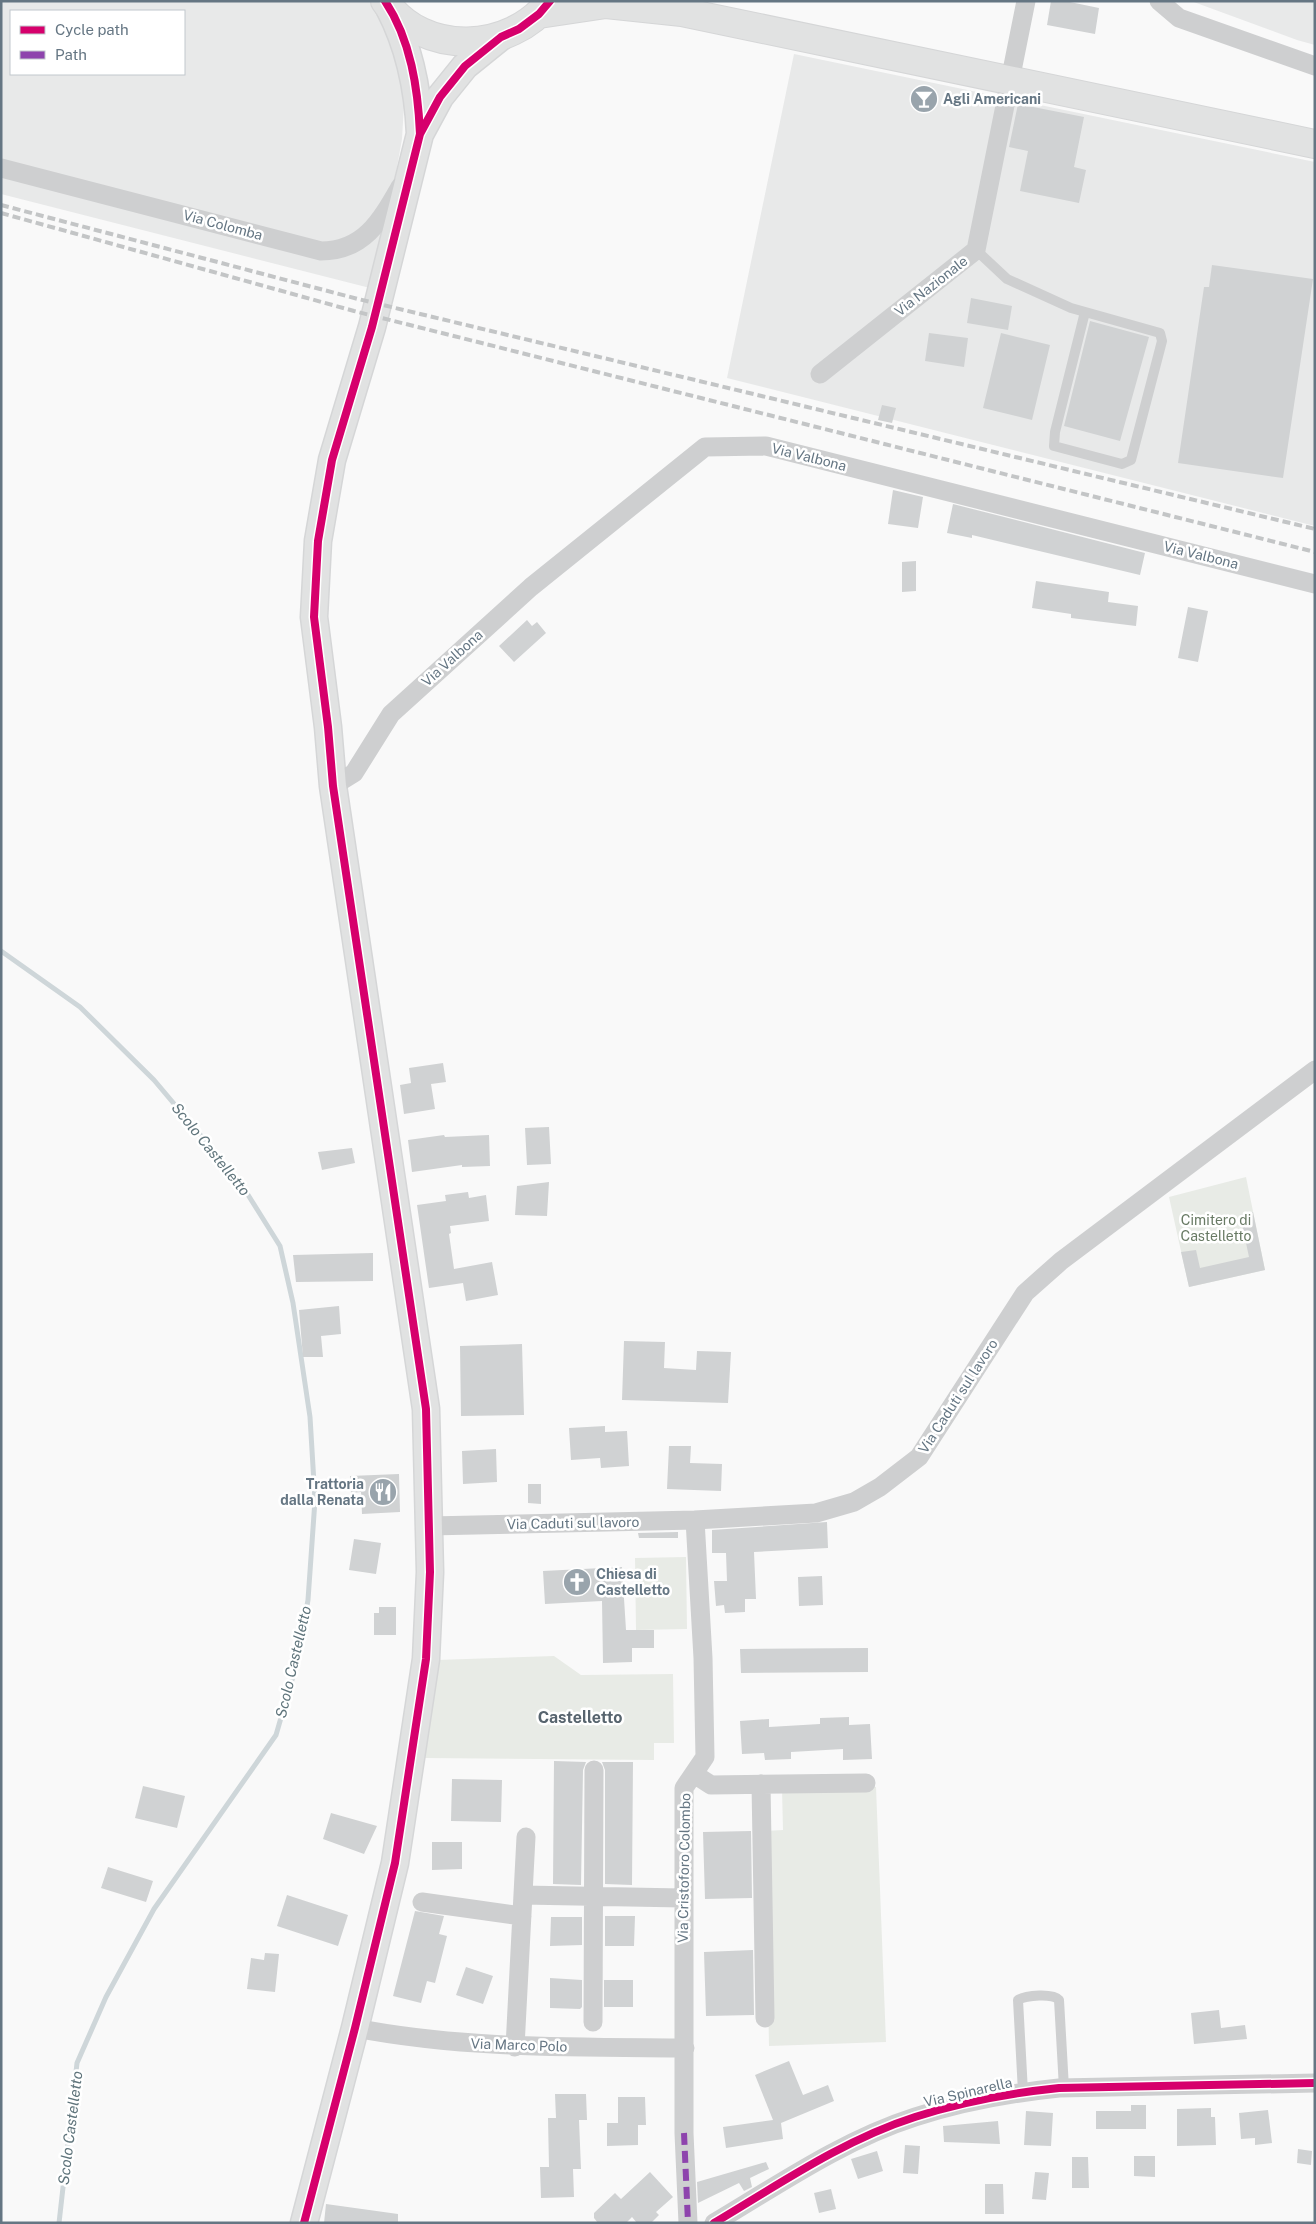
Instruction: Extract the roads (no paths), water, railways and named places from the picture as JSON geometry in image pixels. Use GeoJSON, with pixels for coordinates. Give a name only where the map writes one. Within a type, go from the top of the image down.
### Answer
{"type":"FeatureCollection","features":[{"type":"Feature","properties":{"kind":"main road"},"geometry":{"type":"LineString","coordinates":[[387,4],[416,30],[444,40],[475,42],[501,37],[519,29],[545,8],[606,4],[671,7],[1315,144]]}},
{"type":"Feature","properties":{"kind":"street","name":"Via Nazionale"},"geometry":{"type":"LineString","coordinates":[[820,374],[976,250],[1026,1]]}},
{"type":"Feature","properties":{"kind":"street"},"geometry":{"type":"LineString","coordinates":[[1159,1],[1179,18],[1315,66]]}},
{"type":"Feature","properties":{"kind":"street"},"geometry":{"type":"LineString","coordinates":[[387,4],[399,26],[411,62],[418,100],[420,134]]}},
{"type":"Feature","properties":{"kind":"street"},"geometry":{"type":"LineString","coordinates":[[304,2223],[355,2028],[395,1863],[426,1659],[430,1572],[426,1409],[333,786],[328,727],[314,617],[318,541],[332,460],[372,327],[420,134],[440,97],[465,66],[501,37]]}},
{"type":"Feature","properties":{"kind":"street","name":"Via Colomba"},"geometry":{"type":"LineString","coordinates":[[1,168],[309,248],[333,251],[354,244],[378,223],[410,170]]}},
{"type":"Feature","properties":{"kind":"street","name":"Via Valbona"},"geometry":{"type":"LineString","coordinates":[[333,786],[354,773],[391,714],[531,587],[705,446],[766,446],[1315,584]]}},
{"type":"Feature","properties":{"kind":"street","name":"Via Caduti sul lavoro"},"geometry":{"type":"LineString","coordinates":[[429,1526],[696,1520],[816,1513],[854,1502],[880,1487],[919,1457],[1025,1293],[1061,1261],[1315,1070]]}},
{"type":"Feature","properties":{"kind":"street","name":"Via Cristoforo Colombo"},"geometry":{"type":"LineString","coordinates":[[688,2223],[684,2133],[685,2048],[682,1898],[684,1788],[705,1756],[703,1658],[696,1520]]}},
{"type":"Feature","properties":{"kind":"street"},"geometry":{"type":"LineString","coordinates":[[593,2022],[594,1770]]}},
{"type":"Feature","properties":{"kind":"street"},"geometry":{"type":"LineString","coordinates":[[694,1774],[711,1785],[866,1783]]}},
{"type":"Feature","properties":{"kind":"street"},"geometry":{"type":"LineString","coordinates":[[761,1784],[765,2018]]}},
{"type":"Feature","properties":{"kind":"street"},"geometry":{"type":"LineString","coordinates":[[515,2047],[526,1838]]}},
{"type":"Feature","properties":{"kind":"street"},"geometry":{"type":"LineString","coordinates":[[523,1896],[682,1898]]}},
{"type":"Feature","properties":{"kind":"street"},"geometry":{"type":"LineString","coordinates":[[422,1902],[522,1916]]}},
{"type":"Feature","properties":{"kind":"street","name":"Via Marco Polo"},"geometry":{"type":"LineString","coordinates":[[355,2028],[409,2038],[515,2047],[685,2048]]}},
{"type":"Feature","properties":{"kind":"street","name":"Via Spinarella"},"geometry":{"type":"LineString","coordinates":[[714,2223],[834,2153],[877,2132],[914,2117],[1023,2092],[1064,2088],[1315,2083]]}},
{"type":"Feature","properties":{"kind":"lane"},"geometry":{"type":"LineString","coordinates":[[976,250],[1007,279],[1071,308],[1160,333],[1162,341],[1131,460],[1122,464],[1054,446],[1055,432],[1085,312]]}},
{"type":"Feature","properties":{"kind":"lane"},"geometry":{"type":"LineString","coordinates":[[1023,2092],[1018,2000],[1024,1997],[1054,1996],[1059,2000],[1064,2088]]}},
{"type":"Feature","properties":{"kind":"waterway","name":"Scolo Castelletto"},"geometry":{"type":"LineString","coordinates":[[1,951],[80,1007],[154,1080],[240,1182],[280,1246],[293,1303],[310,1417],[315,1500],[308,1600],[296,1666],[276,1735],[154,1909],[106,1997],[77,2063],[59,2223]]}},
{"type":"Feature","properties":{"kind":"railway"},"geometry":{"type":"LineString","coordinates":[[1,205],[358,299],[1315,529]]}},
{"type":"Feature","properties":{"kind":"railway"},"geometry":{"type":"LineString","coordinates":[[1,213],[354,311],[1315,552]]}},
{"type":"Feature","properties":{"kind":"place","name":"Agli Americani"},"geometry":{"type":"Point","coordinates":[924,99]}},
{"type":"Feature","properties":{"kind":"place","name":"Trattoria dalla Renata"},"geometry":{"type":"Point","coordinates":[383,1492]}},
{"type":"Feature","properties":{"kind":"place","name":"Chiesa di Castelletto"},"geometry":{"type":"Point","coordinates":[577,1582]}},
{"type":"Feature","properties":{"kind":"district","name":"Castelletto"},"geometry":{"type":"Point","coordinates":[580,1717]}},
{"type":"Feature","properties":{"kind":"park label","name":"Cimitero di Castelletto"},"geometry":{"type":"Point","coordinates":[1216,1228]}}]}
